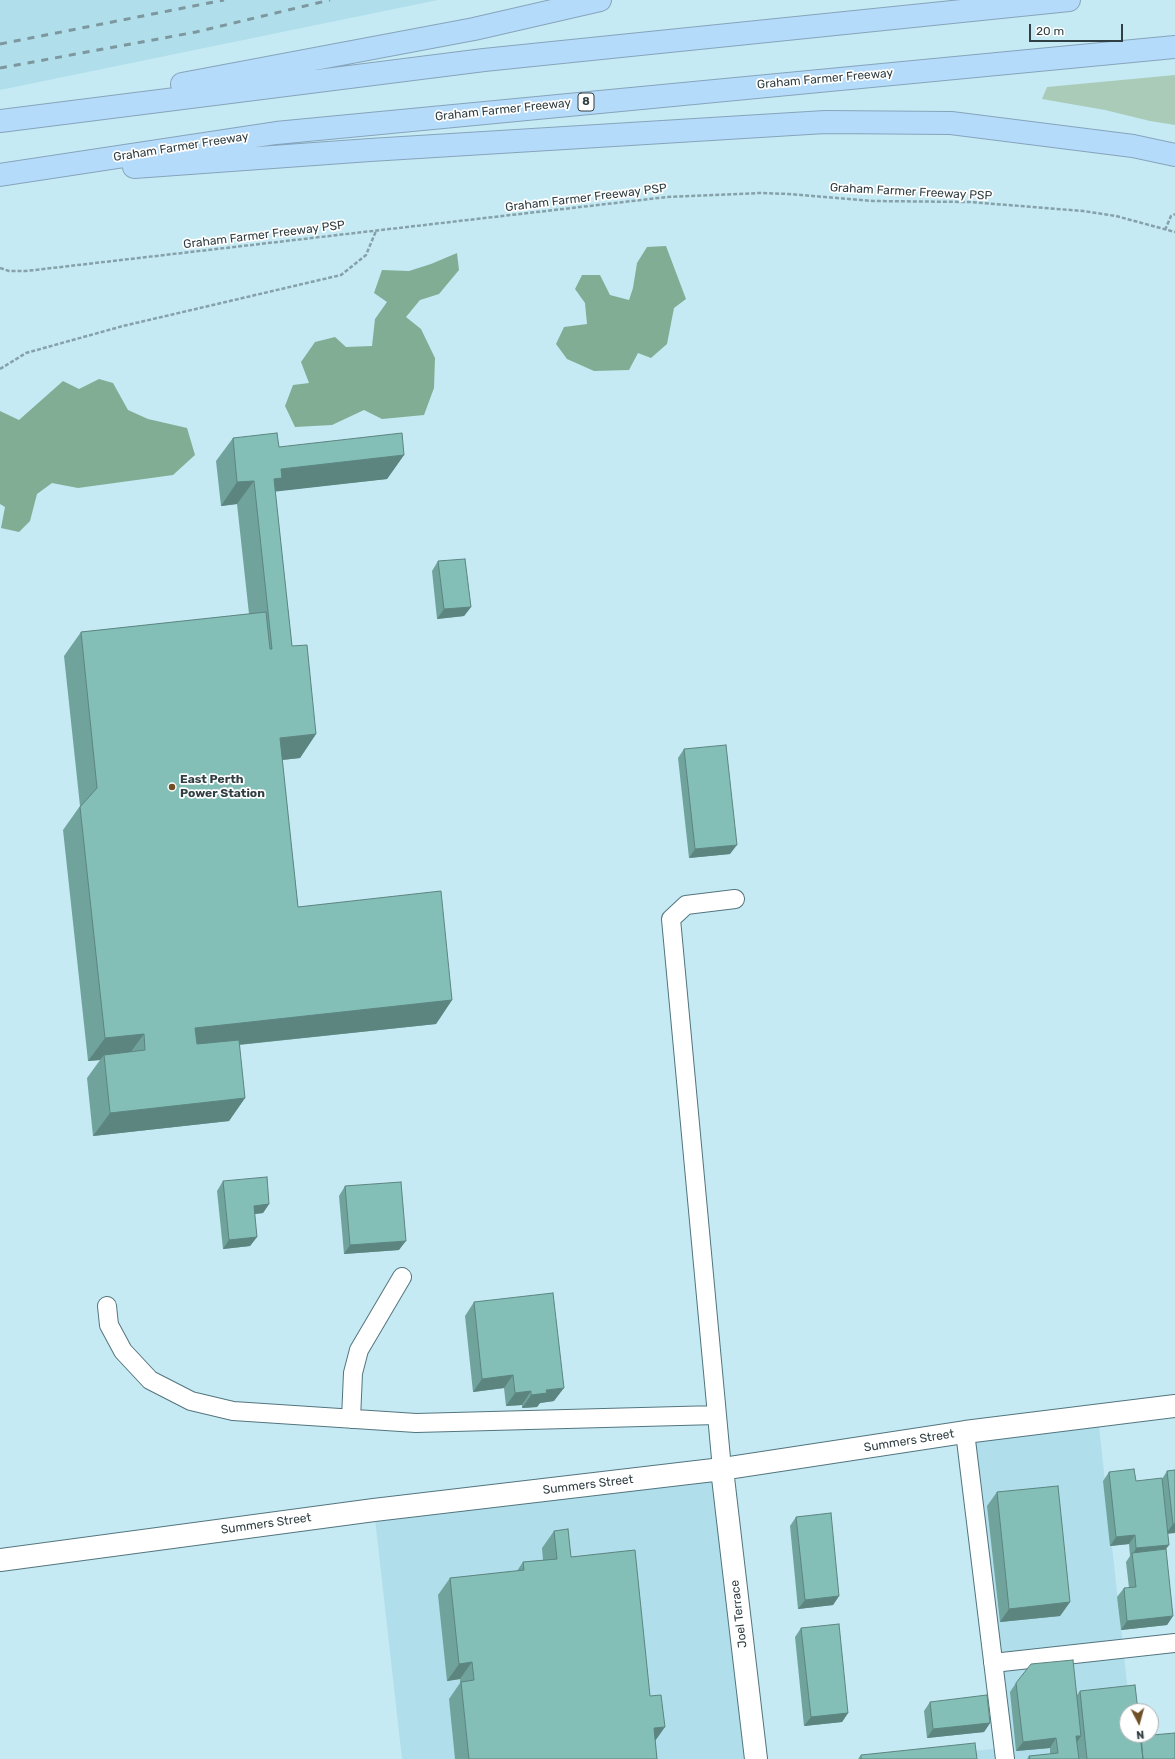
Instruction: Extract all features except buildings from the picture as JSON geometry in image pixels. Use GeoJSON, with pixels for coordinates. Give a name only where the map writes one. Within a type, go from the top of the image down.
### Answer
{"type":"FeatureCollection","features":[{"type":"Feature","properties":{"kind":"highway"},"geometry":{"type":"LineString","coordinates":[[0,120],[474,29],[600,0]]}},
{"type":"Feature","properties":{"kind":"highway"},"geometry":{"type":"LineString","coordinates":[[0,120],[484,60],[1069,0]]}},
{"type":"Feature","properties":{"kind":"highway","name":"Graham Farmer Freeway"},"geometry":{"type":"LineString","coordinates":[[0,176],[276,133],[1175,46]]}},
{"type":"Feature","properties":{"kind":"highway"},"geometry":{"type":"LineString","coordinates":[[0,176],[370,150],[825,122],[951,123],[1133,146],[1175,155]]}},
{"type":"Feature","properties":{"kind":"street","name":"Summers Street"},"geometry":{"type":"LineString","coordinates":[[0,1560],[374,1510],[722,1469],[965,1432],[1175,1406]]}},
{"type":"Feature","properties":{"kind":"street","name":"Joel Terrace"},"geometry":{"type":"LineString","coordinates":[[722,1469],[756,1759]]}},
{"type":"Feature","properties":{"kind":"lane"},"geometry":{"type":"LineString","coordinates":[[722,1469],[671,919],[686,905],[735,899]]}},
{"type":"Feature","properties":{"kind":"lane"},"geometry":{"type":"LineString","coordinates":[[351,1419],[353,1373],[359,1350],[402,1277]]}},
{"type":"Feature","properties":{"kind":"lane"},"geometry":{"type":"LineString","coordinates":[[107,1306],[109,1325],[123,1351],[150,1380],[191,1401],[233,1411],[416,1423],[717,1415]]}},
{"type":"Feature","properties":{"kind":"lane"},"geometry":{"type":"LineString","coordinates":[[965,1432],[1005,1759]]}},
{"type":"Feature","properties":{"kind":"lane"},"geometry":{"type":"LineString","coordinates":[[993,1663],[1175,1644]]}},
{"type":"Feature","properties":{"kind":"path","name":"Graham Farmer Freeway PSP"},"geometry":{"type":"LineString","coordinates":[[0,268],[9,271],[26,271],[667,197],[760,193],[885,202],[970,202],[1083,211],[1116,216],[1175,232]]}},
{"type":"Feature","properties":{"kind":"path"},"geometry":{"type":"LineString","coordinates":[[1165,230],[1171,216],[1175,214]]}},
{"type":"Feature","properties":{"kind":"path"},"geometry":{"type":"LineString","coordinates":[[0,369],[26,353],[124,326],[341,275],[366,255],[376,231]]}},
{"type":"Feature","properties":{"kind":"shaded area"},"geometry":{"type":"Polygon","coordinates":[[[0,0],[438,0],[0,90],[0,0]]]}},
{"type":"Feature","properties":{"kind":"shaded area"},"geometry":{"type":"Polygon","coordinates":[[[1098,1417],[1129,1703],[1119,1703],[1119,1743],[1130,1743],[1135,1759],[892,1759],[1003,1748],[965,1432],[1098,1417]]]}},
{"type":"Feature","properties":{"kind":"shaded area"},"geometry":{"type":"Polygon","coordinates":[[[722,1469],[756,1759],[402,1759],[374,1510],[722,1469]]]}},
{"type":"Feature","properties":{"kind":"green space"},"geometry":{"type":"Polygon","coordinates":[[[1175,75],[1175,125],[1150,121],[1105,110],[1042,99],[1047,87],[1175,75]]]}},
{"type":"Feature","properties":{"kind":"green space"},"geometry":{"type":"Polygon","coordinates":[[[666,246],[686,299],[674,308],[667,344],[651,358],[638,353],[629,370],[594,371],[567,359],[556,344],[564,327],[587,324],[585,303],[575,289],[582,275],[600,275],[610,295],[629,300],[633,288],[637,263],[647,247],[666,246]]]}},
{"type":"Feature","properties":{"kind":"green space"},"geometry":{"type":"Polygon","coordinates":[[[457,253],[459,270],[439,294],[420,300],[406,317],[421,329],[435,358],[434,388],[424,415],[382,419],[364,410],[332,425],[295,427],[285,406],[293,385],[309,383],[301,362],[315,342],[335,337],[346,347],[372,346],[375,319],[387,302],[374,293],[382,270],[409,271],[457,253]]]}},
{"type":"Feature","properties":{"kind":"green space"},"geometry":{"type":"Polygon","coordinates":[[[99,379],[113,383],[128,410],[148,419],[187,428],[195,455],[173,475],[78,488],[52,483],[37,494],[30,521],[19,532],[1,528],[5,507],[0,504],[0,411],[19,420],[63,381],[79,389],[99,379]]]}},
{"type":"Feature","properties":{"kind":"railway"},"geometry":{"type":"LineString","coordinates":[[0,44],[224,0]]}},
{"type":"Feature","properties":{"kind":"railway"},"geometry":{"type":"LineString","coordinates":[[0,68],[196,32],[330,0]]}},
{"type":"Feature","properties":{"kind":"place","name":"East Perth Power Station"},"geometry":{"type":"Point","coordinates":[172,787]}}]}
